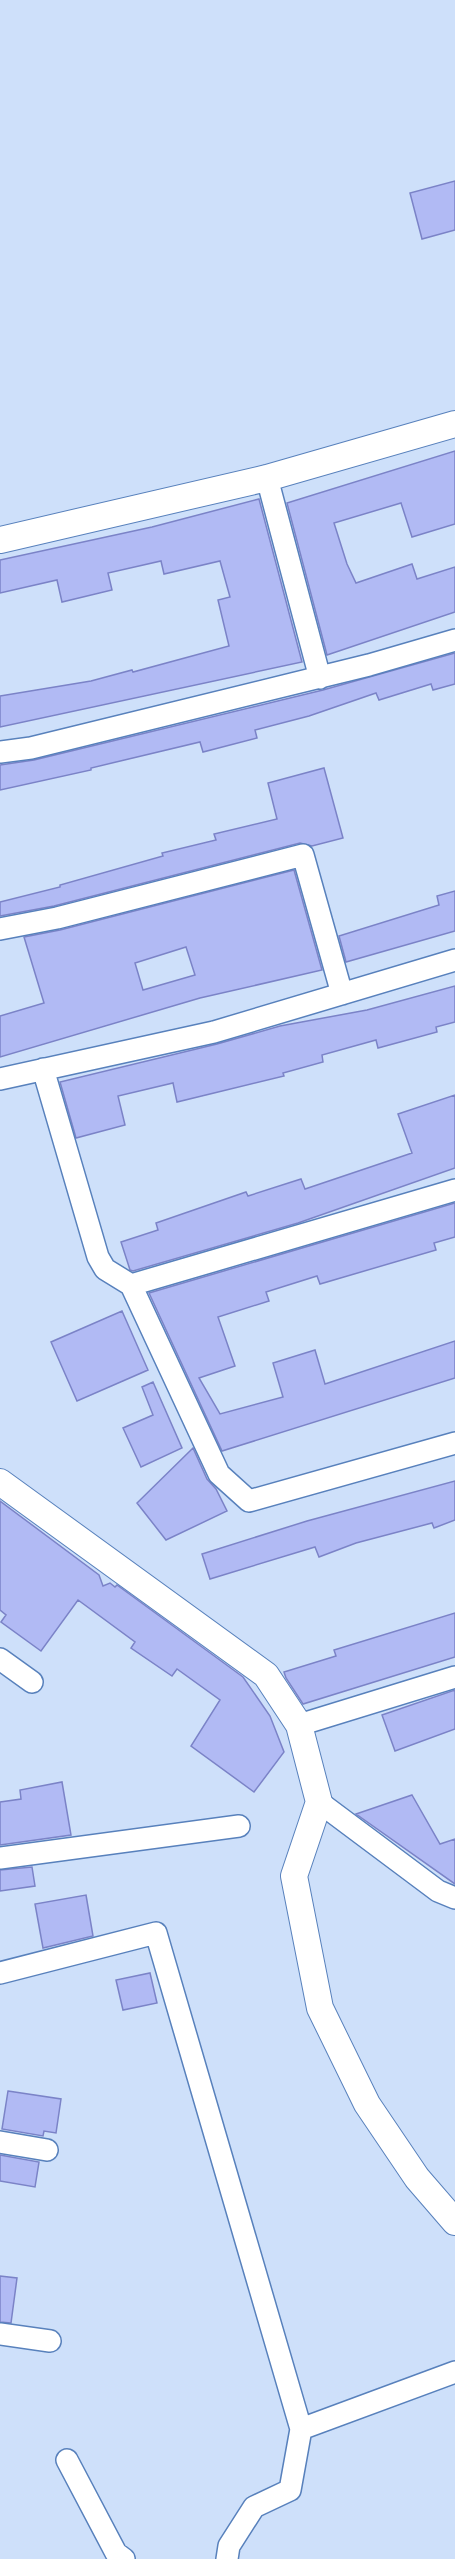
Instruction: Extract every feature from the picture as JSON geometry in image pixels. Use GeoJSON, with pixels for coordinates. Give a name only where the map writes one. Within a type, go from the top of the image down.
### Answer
{"type":"FeatureCollection","features":[{"type":"Feature","properties":{"kind":"street"},"geometry":{"type":"LineString","coordinates":[[0,540],[267,478],[455,424]]}},
{"type":"Feature","properties":{"kind":"street"},"geometry":{"type":"LineString","coordinates":[[267,478],[320,678]]}},
{"type":"Feature","properties":{"kind":"street"},"geometry":{"type":"LineString","coordinates":[[0,752],[31,748],[320,678],[455,640]]}},
{"type":"Feature","properties":{"kind":"street"},"geometry":{"type":"LineString","coordinates":[[0,929],[57,918],[303,855],[342,994]]}},
{"type":"Feature","properties":{"kind":"street"},"geometry":{"type":"LineString","coordinates":[[0,1079],[214,1032],[455,960]]}},
{"type":"Feature","properties":{"kind":"street"},"geometry":{"type":"LineString","coordinates":[[43,1069],[98,1257],[105,1269],[131,1285],[219,1474],[249,1501],[455,1443]]}},
{"type":"Feature","properties":{"kind":"street"},"geometry":{"type":"LineString","coordinates":[[131,1285],[455,1190]]}},
{"type":"Feature","properties":{"kind":"street"},"geometry":{"type":"LineString","coordinates":[[0,1482],[266,1675],[299,1725],[319,1802],[294,1876],[320,2008],[367,2104],[417,2178],[455,2222]]}},
{"type":"Feature","properties":{"kind":"street"},"geometry":{"type":"LineString","coordinates":[[0,1659],[32,1682]]}},
{"type":"Feature","properties":{"kind":"street"},"geometry":{"type":"LineString","coordinates":[[299,1725],[455,1677]]}},
{"type":"Feature","properties":{"kind":"street"},"geometry":{"type":"LineString","coordinates":[[319,1802],[438,1891],[455,1898]]}},
{"type":"Feature","properties":{"kind":"street"},"geometry":{"type":"LineString","coordinates":[[0,1858],[239,1827]]}},
{"type":"Feature","properties":{"kind":"street"},"geometry":{"type":"LineString","coordinates":[[0,1973],[156,1933],[301,2429],[290,2490],[254,2507],[229,2546],[227,2559]]}},
{"type":"Feature","properties":{"kind":"street"},"geometry":{"type":"LineString","coordinates":[[0,2142],[47,2150]]}},
{"type":"Feature","properties":{"kind":"street"},"geometry":{"type":"LineString","coordinates":[[0,2334],[50,2341]]}},
{"type":"Feature","properties":{"kind":"street"},"geometry":{"type":"LineString","coordinates":[[301,2429],[455,2372]]}},
{"type":"Feature","properties":{"kind":"street"},"geometry":{"type":"LineString","coordinates":[[67,2460],[116,2553],[124,2559]]}},
{"type":"Feature","properties":{"kind":"building"},"geometry":{"type":"Polygon","coordinates":[[[455,181],[455,230],[422,239],[410,193],[455,181]]]}},
{"type":"Feature","properties":{"kind":"building"},"geometry":{"type":"Polygon","coordinates":[[[455,451],[455,524],[412,537],[401,503],[334,523],[347,564],[356,583],[412,564],[417,579],[455,567],[455,612],[327,655],[287,503],[455,451]]]}},
{"type":"Feature","properties":{"kind":"building"},"geometry":{"type":"Polygon","coordinates":[[[259,499],[302,662],[0,727],[0,696],[91,681],[132,670],[133,672],[229,646],[218,600],[230,597],[220,561],[164,574],[161,561],[108,573],[112,590],[62,602],[57,580],[0,593],[0,560],[152,527],[259,499]]]}},
{"type":"Feature","properties":{"kind":"building"},"geometry":{"type":"Polygon","coordinates":[[[455,653],[455,684],[433,690],[431,684],[379,700],[376,693],[309,716],[255,730],[257,738],[203,752],[200,742],[0,790],[0,765],[34,760],[323,690],[455,653]]]}},
{"type":"Feature","properties":{"kind":"building"},"geometry":{"type":"Polygon","coordinates":[[[324,768],[343,838],[312,846],[300,843],[54,906],[0,916],[0,902],[60,887],[60,885],[163,856],[162,853],[216,840],[214,834],[277,819],[268,783],[324,768]]]}},
{"type":"Feature","properties":{"kind":"building"},"geometry":{"type":"Polygon","coordinates":[[[294,870],[322,970],[200,998],[0,1057],[0,1016],[44,1003],[24,937],[60,930],[294,870]],[[186,947],[135,963],[143,990],[195,975],[186,947]]]}},
{"type":"Feature","properties":{"kind":"building"},"geometry":{"type":"Polygon","coordinates":[[[455,891],[455,931],[346,962],[339,936],[439,905],[437,896],[455,891]]]}},
{"type":"Feature","properties":{"kind":"building"},"geometry":{"type":"Polygon","coordinates":[[[455,986],[455,1022],[436,1027],[437,1032],[378,1048],[376,1040],[322,1055],[323,1062],[283,1073],[284,1076],[177,1102],[173,1083],[118,1096],[125,1125],[76,1138],[60,1082],[217,1044],[280,1026],[367,1010],[455,986]]]}},
{"type":"Feature","properties":{"kind":"building"},"geometry":{"type":"Polygon","coordinates":[[[455,1095],[455,1168],[298,1223],[130,1270],[121,1242],[158,1230],[156,1223],[246,1192],[248,1196],[301,1179],[305,1189],[412,1153],[398,1114],[455,1095]]]}},
{"type":"Feature","properties":{"kind":"building"},"geometry":{"type":"Polygon","coordinates":[[[455,1203],[455,1237],[434,1243],[436,1250],[320,1284],[317,1276],[266,1292],[269,1301],[218,1317],[235,1366],[199,1378],[220,1414],[283,1397],[273,1363],[315,1350],[325,1384],[455,1341],[455,1378],[222,1451],[149,1293],[455,1203]]]}},
{"type":"Feature","properties":{"kind":"building"},"geometry":{"type":"Polygon","coordinates":[[[122,1311],[148,1370],[77,1401],[51,1342],[122,1311]]]}},
{"type":"Feature","properties":{"kind":"building"},"geometry":{"type":"Polygon","coordinates":[[[153,1382],[182,1448],[141,1467],[123,1428],[153,1415],[142,1387],[153,1382]]]}},
{"type":"Feature","properties":{"kind":"building"},"geometry":{"type":"Polygon","coordinates":[[[193,1448],[207,1479],[216,1489],[227,1511],[166,1540],[137,1503],[193,1448]]]}},
{"type":"Feature","properties":{"kind":"building"},"geometry":{"type":"Polygon","coordinates":[[[455,1481],[455,1520],[434,1528],[432,1523],[356,1543],[319,1557],[315,1547],[210,1579],[202,1554],[307,1521],[455,1481]]]}},
{"type":"Feature","properties":{"kind":"building"},"geometry":{"type":"Polygon","coordinates":[[[0,1501],[99,1575],[103,1586],[110,1583],[115,1587],[117,1585],[243,1677],[270,1716],[284,1752],[254,1792],[191,1746],[220,1700],[177,1669],[172,1676],[131,1648],[135,1642],[78,1600],[41,1651],[1,1622],[6,1615],[0,1610],[0,1501]]]}},
{"type":"Feature","properties":{"kind":"building"},"geometry":{"type":"Polygon","coordinates":[[[455,1613],[455,1657],[303,1704],[286,1678],[284,1672],[336,1656],[334,1650],[455,1613]]]}},
{"type":"Feature","properties":{"kind":"building"},"geometry":{"type":"Polygon","coordinates":[[[455,1690],[455,1729],[395,1751],[382,1715],[455,1690]]]}},
{"type":"Feature","properties":{"kind":"building"},"geometry":{"type":"Polygon","coordinates":[[[62,1782],[71,1835],[0,1845],[0,1802],[21,1799],[20,1790],[62,1782]]]}},
{"type":"Feature","properties":{"kind":"building"},"geometry":{"type":"Polygon","coordinates":[[[412,1795],[440,1844],[455,1839],[455,1884],[356,1814],[412,1795]]]}},
{"type":"Feature","properties":{"kind":"building"},"geometry":{"type":"Polygon","coordinates":[[[32,1867],[35,1886],[0,1891],[0,1870],[32,1867]]]}},
{"type":"Feature","properties":{"kind":"building"},"geometry":{"type":"Polygon","coordinates":[[[86,1895],[93,1936],[43,1948],[35,1904],[86,1895]]]}},
{"type":"Feature","properties":{"kind":"building"},"geometry":{"type":"Polygon","coordinates":[[[150,1973],[157,2003],[123,2010],[116,1980],[150,1973]]]}},
{"type":"Feature","properties":{"kind":"building"},"geometry":{"type":"Polygon","coordinates":[[[8,2091],[61,2099],[56,2133],[44,2131],[43,2136],[2,2129],[8,2091]]]}},
{"type":"Feature","properties":{"kind":"building"},"geometry":{"type":"Polygon","coordinates":[[[0,2155],[39,2162],[35,2187],[0,2181],[0,2155]]]}},
{"type":"Feature","properties":{"kind":"building"},"geometry":{"type":"Polygon","coordinates":[[[0,2276],[17,2278],[11,2323],[0,2322],[0,2276]]]}}]}
